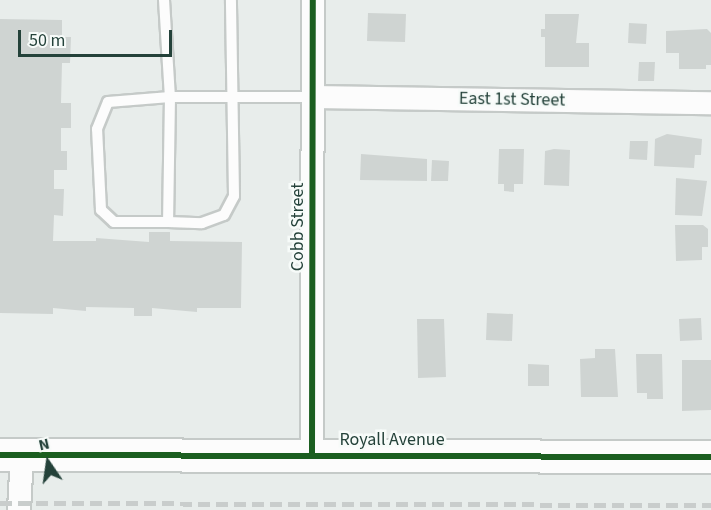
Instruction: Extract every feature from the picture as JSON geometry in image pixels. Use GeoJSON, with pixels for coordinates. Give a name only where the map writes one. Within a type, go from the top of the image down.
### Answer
{"type":"FeatureCollection","features":[{"type":"Feature","properties":{"kind":"street","name":"Cobb Street"},"geometry":{"type":"LineString","coordinates":[[312,454],[313,0]]}},
{"type":"Feature","properties":{"kind":"street","name":"East 1st Street"},"geometry":{"type":"LineString","coordinates":[[314,97],[711,103]]}},
{"type":"Feature","properties":{"kind":"street","name":"Royall Avenue"},"geometry":{"type":"LineString","coordinates":[[11,455],[312,454],[711,457]]}},
{"type":"Feature","properties":{"kind":"street"},"geometry":{"type":"LineString","coordinates":[[11,455],[19,510]]}},
{"type":"Feature","properties":{"kind":"lane"},"geometry":{"type":"LineString","coordinates":[[164,0],[170,97],[168,222]]}},
{"type":"Feature","properties":{"kind":"lane"},"geometry":{"type":"LineString","coordinates":[[231,0],[235,97],[234,196],[224,214],[202,223],[114,222],[101,210],[97,129],[108,102],[170,97],[235,97],[314,97]]}},
{"type":"Feature","properties":{"kind":"building"},"geometry":{"type":"Polygon","coordinates":[[[368,13],[406,14],[405,42],[367,41],[368,13]]]}},
{"type":"Feature","properties":{"kind":"building"},"geometry":{"type":"Polygon","coordinates":[[[545,14],[579,14],[576,43],[589,43],[589,67],[545,67],[545,37],[541,37],[541,29],[545,29],[545,14]]]}},
{"type":"Feature","properties":{"kind":"building"},"geometry":{"type":"Polygon","coordinates":[[[0,19],[62,20],[62,37],[71,37],[70,63],[62,63],[61,103],[71,103],[71,128],[61,128],[61,151],[67,151],[67,170],[54,170],[54,189],[64,189],[63,216],[54,215],[53,241],[96,241],[96,238],[149,242],[149,232],[170,232],[170,241],[242,242],[241,308],[197,308],[197,312],[152,308],[152,316],[134,316],[134,308],[86,307],[86,311],[53,308],[53,314],[0,313],[0,19]]]}},
{"type":"Feature","properties":{"kind":"building"},"geometry":{"type":"Polygon","coordinates":[[[629,23],[647,24],[646,44],[628,43],[629,23]]]}},
{"type":"Feature","properties":{"kind":"building"},"geometry":{"type":"Polygon","coordinates":[[[707,29],[711,33],[711,65],[706,65],[706,69],[679,69],[679,53],[666,53],[666,31],[707,29]]]}},
{"type":"Feature","properties":{"kind":"building"},"geometry":{"type":"Polygon","coordinates":[[[639,62],[655,62],[654,81],[638,81],[639,62]]]}},
{"type":"Feature","properties":{"kind":"building"},"geometry":{"type":"Polygon","coordinates":[[[667,134],[702,139],[701,155],[695,155],[694,168],[654,166],[655,139],[667,134]]]}},
{"type":"Feature","properties":{"kind":"building"},"geometry":{"type":"Polygon","coordinates":[[[630,141],[648,141],[647,160],[629,159],[630,141]]]}},
{"type":"Feature","properties":{"kind":"building"},"geometry":{"type":"Polygon","coordinates":[[[499,149],[524,149],[523,184],[514,184],[514,192],[504,191],[504,184],[498,184],[499,149]]]}},
{"type":"Feature","properties":{"kind":"building"},"geometry":{"type":"Polygon","coordinates":[[[570,150],[569,186],[544,185],[545,151],[570,150]]]}},
{"type":"Feature","properties":{"kind":"building"},"geometry":{"type":"Polygon","coordinates":[[[361,154],[427,159],[427,181],[360,180],[361,154]]]}},
{"type":"Feature","properties":{"kind":"building"},"geometry":{"type":"Polygon","coordinates":[[[432,160],[449,161],[448,181],[431,181],[432,160]]]}},
{"type":"Feature","properties":{"kind":"building"},"geometry":{"type":"Polygon","coordinates":[[[676,178],[707,181],[702,216],[675,215],[676,178]]]}},
{"type":"Feature","properties":{"kind":"building"},"geometry":{"type":"Polygon","coordinates":[[[675,225],[703,225],[708,229],[708,247],[702,247],[702,260],[676,261],[675,225]]]}},
{"type":"Feature","properties":{"kind":"building"},"geometry":{"type":"Polygon","coordinates":[[[487,313],[513,314],[512,341],[486,340],[487,313]]]}},
{"type":"Feature","properties":{"kind":"building"},"geometry":{"type":"Polygon","coordinates":[[[701,318],[702,340],[680,341],[679,319],[701,318]]]}},
{"type":"Feature","properties":{"kind":"building"},"geometry":{"type":"Polygon","coordinates":[[[417,319],[444,319],[446,377],[418,378],[417,319]]]}},
{"type":"Feature","properties":{"kind":"building"},"geometry":{"type":"Polygon","coordinates":[[[595,349],[615,349],[618,397],[581,397],[580,359],[595,358],[595,349]]]}},
{"type":"Feature","properties":{"kind":"building"},"geometry":{"type":"Polygon","coordinates":[[[636,354],[662,354],[663,399],[647,399],[647,393],[637,393],[636,354]]]}},
{"type":"Feature","properties":{"kind":"building"},"geometry":{"type":"Polygon","coordinates":[[[682,360],[711,360],[711,410],[682,411],[682,360]]]}},
{"type":"Feature","properties":{"kind":"building"},"geometry":{"type":"Polygon","coordinates":[[[528,364],[549,365],[549,386],[528,386],[528,364]]]}},
{"type":"Feature","properties":{"kind":"railway"},"geometry":{"type":"LineString","coordinates":[[0,503],[711,505]]}},
{"type":"Feature","properties":{"kind":"cycle path"},"geometry":{"type":"LineString","coordinates":[[312,454],[313,0]]}},
{"type":"Feature","properties":{"kind":"cycle path"},"geometry":{"type":"LineString","coordinates":[[0,455],[711,457]]}}]}
